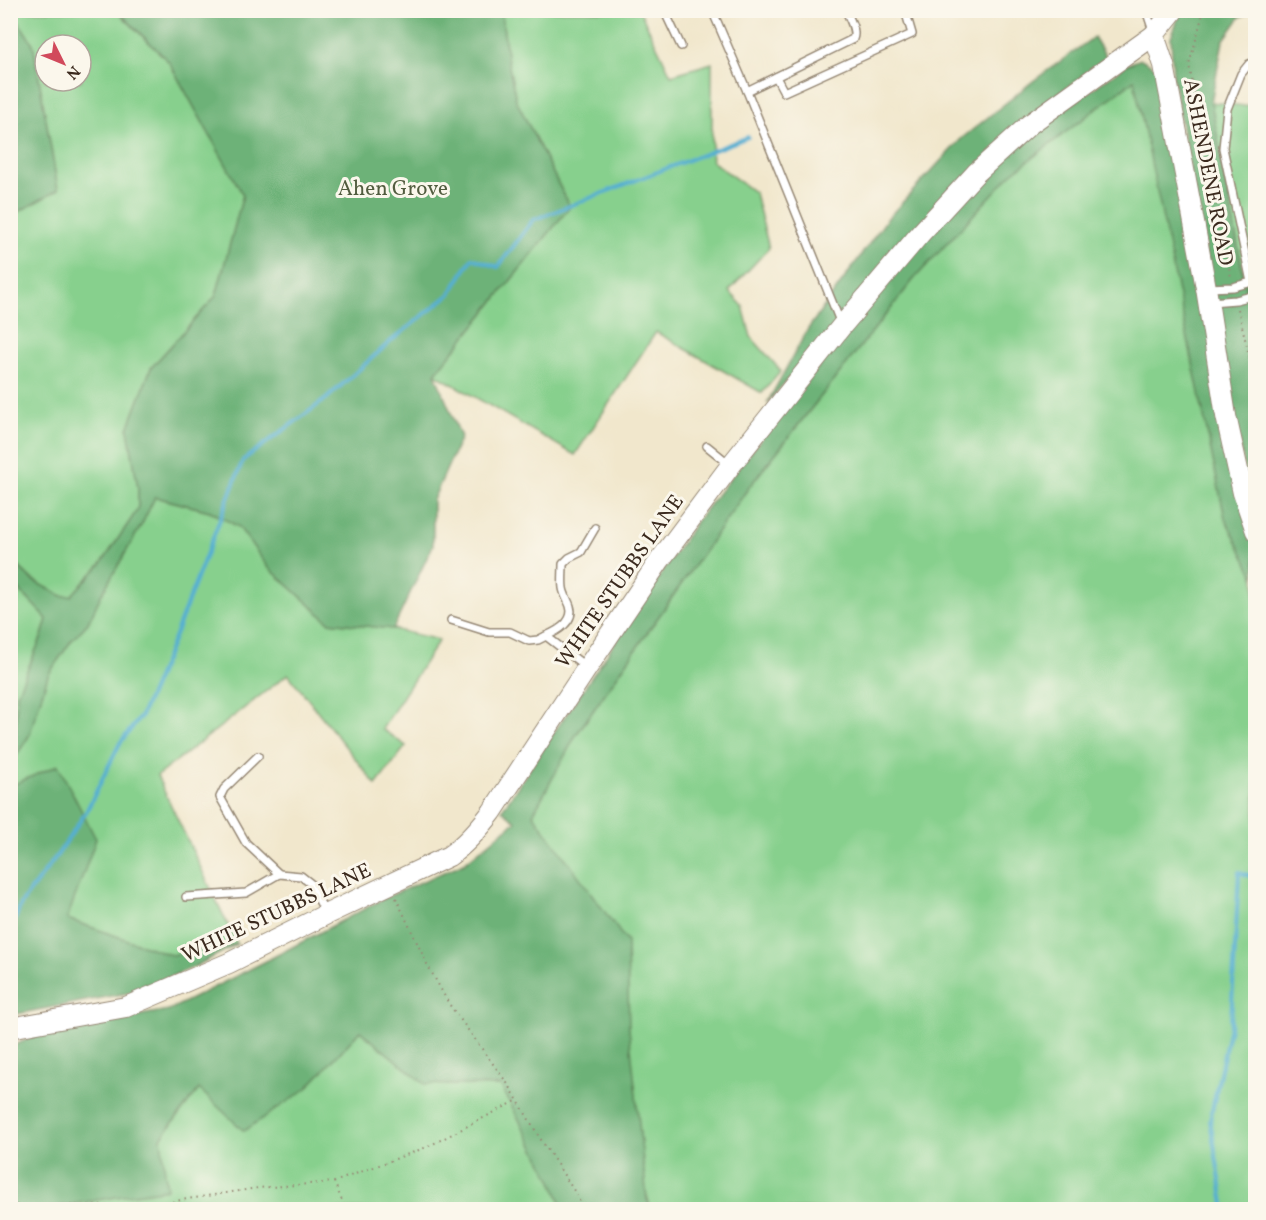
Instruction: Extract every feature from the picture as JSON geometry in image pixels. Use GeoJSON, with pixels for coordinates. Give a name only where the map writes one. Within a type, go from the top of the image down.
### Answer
{"type":"FeatureCollection","features":[{"type":"Feature","properties":{"kind":"street","name":"WHITE STUBBS LANE"},"geometry":{"type":"LineString","coordinates":[[10,1028],[126,1007],[229,963],[449,856],[462,847],[492,812],[660,560],[730,465],[920,234],[976,173],[1030,124],[1154,35],[1174,10]]}},
{"type":"Feature","properties":{"kind":"street","name":"ASHENDENE ROAD"},"geometry":{"type":"LineString","coordinates":[[1154,35],[1164,65],[1207,295],[1226,416],[1243,493],[1256,531]]}},
{"type":"Feature","properties":{"kind":"lane"},"geometry":{"type":"LineString","coordinates":[[664,10],[681,46]]}},
{"type":"Feature","properties":{"kind":"lane"},"geometry":{"type":"LineString","coordinates":[[691,10],[698,14],[705,10]]}},
{"type":"Feature","properties":{"kind":"lane"},"geometry":{"type":"LineString","coordinates":[[712,10],[842,327]]}},
{"type":"Feature","properties":{"kind":"lane"},"geometry":{"type":"LineString","coordinates":[[747,91],[853,39],[854,30],[846,10]]}},
{"type":"Feature","properties":{"kind":"lane"},"geometry":{"type":"LineString","coordinates":[[776,77],[784,92],[912,34],[905,10]]}},
{"type":"Feature","properties":{"kind":"lane"},"geometry":{"type":"LineString","coordinates":[[1146,10],[1154,35]]}},
{"type":"Feature","properties":{"kind":"lane"},"geometry":{"type":"LineString","coordinates":[[1207,295],[1253,282],[1223,148],[1227,109],[1241,74],[1249,64],[1256,61]]}},
{"type":"Feature","properties":{"kind":"lane"},"geometry":{"type":"LineString","coordinates":[[1207,295],[1236,300],[1256,295]]}},
{"type":"Feature","properties":{"kind":"lane"},"geometry":{"type":"LineString","coordinates":[[707,446],[730,465]]}},
{"type":"Feature","properties":{"kind":"lane"},"geometry":{"type":"LineString","coordinates":[[451,620],[489,632],[510,632],[529,641],[556,632],[568,621],[571,612],[563,590],[563,564],[568,558],[581,552],[595,528]]}},
{"type":"Feature","properties":{"kind":"lane"},"geometry":{"type":"LineString","coordinates":[[546,636],[587,668]]}},
{"type":"Feature","properties":{"kind":"lane"},"geometry":{"type":"LineString","coordinates":[[258,756],[224,789],[220,797],[246,843],[279,874]]}},
{"type":"Feature","properties":{"kind":"lane"},"geometry":{"type":"LineString","coordinates":[[186,897],[246,893],[279,874],[301,876],[310,883],[327,914]]}},
{"type":"Feature","properties":{"kind":"path"},"geometry":{"type":"LineString","coordinates":[[627,10],[630,14],[638,15],[647,10]]}},
{"type":"Feature","properties":{"kind":"path"},"geometry":{"type":"LineString","coordinates":[[1204,10],[1189,65],[1233,287]]}},
{"type":"Feature","properties":{"kind":"path"},"geometry":{"type":"LineString","coordinates":[[1236,300],[1256,385]]}},
{"type":"Feature","properties":{"kind":"path"},"geometry":{"type":"LineString","coordinates":[[390,884],[449,1004],[518,1100],[578,1197],[582,1209]]}},
{"type":"Feature","properties":{"kind":"path"},"geometry":{"type":"LineString","coordinates":[[10,1205],[143,1208],[258,1188],[334,1182],[427,1147],[518,1100]]}},
{"type":"Feature","properties":{"kind":"path"},"geometry":{"type":"LineString","coordinates":[[334,1182],[346,1209]]}},
{"type":"Feature","properties":{"kind":"path"},"geometry":{"type":"LineString","coordinates":[[71,1209],[75,1205]]}},
{"type":"Feature","properties":{"kind":"green space"},"geometry":{"type":"Polygon","coordinates":[[[11,10],[33,44],[33,93],[41,93],[58,190],[11,216],[11,10]]]}},
{"type":"Feature","properties":{"kind":"green space"},"geometry":{"type":"Polygon","coordinates":[[[11,11],[125,11],[121,15],[169,62],[243,195],[216,296],[151,368],[128,429],[138,488],[138,509],[102,563],[71,596],[62,596],[33,580],[11,559],[10,216],[58,189],[41,93],[93,93],[93,33],[33,33],[33,44],[11,11]]]}},
{"type":"Feature","properties":{"kind":"green space","name":"Ahen Grove"},"geometry":{"type":"Polygon","coordinates":[[[125,11],[501,11],[516,100],[570,207],[435,374],[461,437],[433,500],[433,545],[393,629],[329,622],[268,567],[239,527],[210,511],[155,497],[88,623],[71,641],[48,675],[29,736],[16,756],[11,774],[11,745],[15,739],[17,694],[47,619],[11,581],[11,559],[33,581],[62,596],[71,596],[102,563],[138,509],[138,488],[128,429],[151,368],[216,296],[243,195],[169,62],[121,14],[125,11]]]}},
{"type":"Feature","properties":{"kind":"green space"},"geometry":{"type":"Polygon","coordinates":[[[501,11],[640,11],[671,75],[712,63],[712,161],[755,193],[769,248],[729,291],[743,306],[751,337],[781,371],[762,393],[656,332],[575,455],[435,374],[570,207],[516,100],[501,11]]]}},
{"type":"Feature","properties":{"kind":"green space"},"geometry":{"type":"Polygon","coordinates":[[[1181,11],[1253,11],[1240,17],[1223,41],[1211,102],[1255,339],[1255,510],[1248,487],[1173,78],[1171,37],[1181,11]]]}},
{"type":"Feature","properties":{"kind":"green space"},"geometry":{"type":"Polygon","coordinates":[[[1094,37],[1107,58],[1032,114],[767,403],[808,329],[887,219],[961,139],[1033,81],[1094,37]]]}},
{"type":"Feature","properties":{"kind":"green space"},"geometry":{"type":"Polygon","coordinates":[[[1141,59],[1159,71],[1248,528],[1255,548],[1255,578],[1225,518],[1134,80],[1011,174],[914,279],[749,487],[576,735],[533,814],[627,942],[629,1029],[647,1199],[651,1209],[564,1209],[551,1179],[501,1086],[425,1084],[360,1031],[306,1089],[244,1131],[199,1089],[161,1138],[167,1189],[41,1209],[11,1208],[10,1047],[45,1032],[169,1010],[385,898],[464,863],[516,821],[502,810],[698,519],[921,238],[1019,141],[1128,64],[1141,59]]]}},
{"type":"Feature","properties":{"kind":"green space"},"geometry":{"type":"Polygon","coordinates":[[[1135,79],[1225,517],[1255,578],[1255,1209],[651,1209],[533,814],[576,735],[749,487],[914,279],[1011,174],[1135,79]]]}},
{"type":"Feature","properties":{"kind":"green space"},"geometry":{"type":"Polygon","coordinates":[[[1211,102],[1245,106],[1255,102],[1256,286],[1246,288],[1211,102]]]}},
{"type":"Feature","properties":{"kind":"green space"},"geometry":{"type":"Polygon","coordinates":[[[155,497],[210,511],[239,527],[268,567],[329,622],[393,629],[439,640],[382,729],[406,746],[376,785],[288,674],[157,776],[237,944],[171,955],[67,919],[58,765],[11,786],[11,774],[16,756],[29,736],[48,675],[71,641],[88,623],[155,497]]]}},
{"type":"Feature","properties":{"kind":"green space"},"geometry":{"type":"Polygon","coordinates":[[[11,581],[47,619],[17,694],[15,739],[11,745],[11,581]]]}},
{"type":"Feature","properties":{"kind":"green space"},"geometry":{"type":"Polygon","coordinates":[[[58,765],[96,839],[67,919],[171,955],[237,944],[194,967],[133,992],[11,1015],[10,786],[58,765]]]}},
{"type":"Feature","properties":{"kind":"green space"},"geometry":{"type":"Polygon","coordinates":[[[360,1031],[425,1084],[501,1086],[551,1179],[564,1209],[11,1210],[10,1208],[41,1209],[161,1138],[199,1089],[306,1089],[360,1031]]]}},
{"type":"Feature","properties":{"kind":"waterway"},"geometry":{"type":"LineString","coordinates":[[10,931],[22,902],[86,812],[120,743],[141,716],[243,460],[326,399],[391,341],[450,294],[472,258],[498,267],[533,220],[748,137]]}},
{"type":"Feature","properties":{"kind":"waterway"},"geometry":{"type":"LineString","coordinates":[[1225,1210],[1210,1120],[1231,1022],[1239,872],[1256,878]]}}]}
